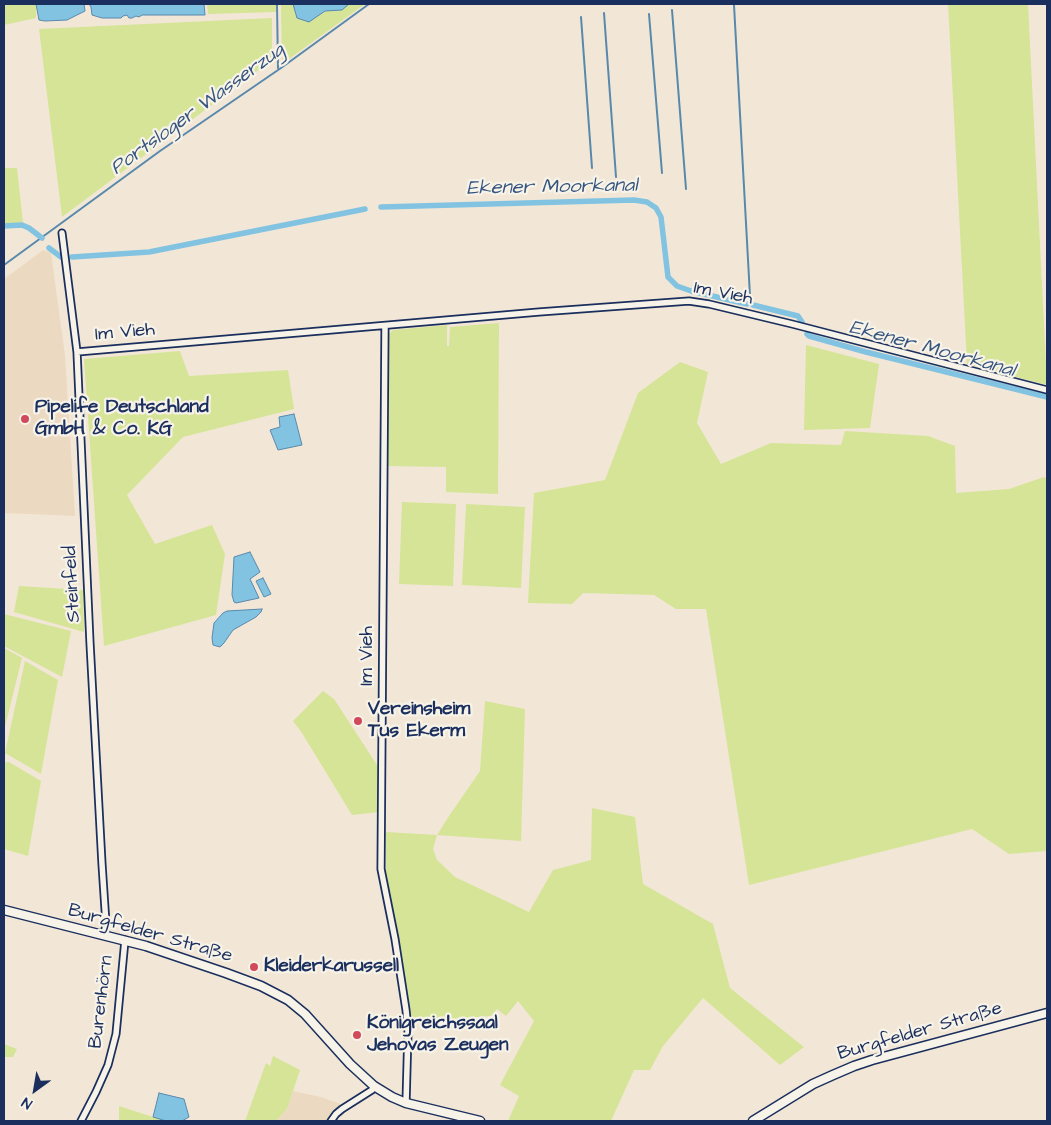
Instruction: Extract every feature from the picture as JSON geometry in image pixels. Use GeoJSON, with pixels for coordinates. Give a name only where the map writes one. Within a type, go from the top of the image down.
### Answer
{"type":"FeatureCollection","features":[{"type":"Feature","properties":{"kind":"street","name":"Steinfeld"},"geometry":{"type":"LineString","coordinates":[[62,233],[77,352],[106,924],[104,935]]}},
{"type":"Feature","properties":{"kind":"street","name":"Im Vieh"},"geometry":{"type":"LineString","coordinates":[[77,352],[689,301],[792,324],[1047,390]]}},
{"type":"Feature","properties":{"kind":"street","name":"Im Vieh"},"geometry":{"type":"LineString","coordinates":[[385,326],[381,869],[395,939],[406,1010],[408,1031],[406,1103]]}},
{"type":"Feature","properties":{"kind":"street","name":"Burgfelder Straße"},"geometry":{"type":"LineString","coordinates":[[4,910],[146,946],[255,984],[288,1000],[305,1014],[355,1069],[374,1086],[392,1097],[454,1118],[480,1121]]}},
{"type":"Feature","properties":{"kind":"street","name":"Burenhörn"},"geometry":{"type":"LineString","coordinates":[[81,1121],[108,1064],[116,1034],[125,940]]}},
{"type":"Feature","properties":{"kind":"street","name":"Burgfelder Straße"},"geometry":{"type":"LineString","coordinates":[[753,1121],[813,1084],[854,1066],[1047,1013]]}},
{"type":"Feature","properties":{"kind":"street"},"geometry":{"type":"LineString","coordinates":[[331,1121],[342,1109],[372,1090],[374,1086]]}},
{"type":"Feature","properties":{"kind":"shaded area"},"geometry":{"type":"Polygon","coordinates":[[[43,250],[51,253],[65,355],[75,516],[4,513],[4,279],[43,250]]]}},
{"type":"Feature","properties":{"kind":"shaded area"},"geometry":{"type":"Polygon","coordinates":[[[293,1091],[321,1097],[341,1104],[332,1113],[328,1121],[276,1121],[287,1109],[293,1091]]]}},
{"type":"Feature","properties":{"kind":"green space"},"geometry":{"type":"Polygon","coordinates":[[[4,4],[36,4],[36,18],[4,25],[4,4]]]}},
{"type":"Feature","properties":{"kind":"green space"},"geometry":{"type":"Polygon","coordinates":[[[207,4],[276,4],[276,12],[208,14],[207,4]]]}},
{"type":"Feature","properties":{"kind":"green space"},"geometry":{"type":"Polygon","coordinates":[[[281,4],[365,4],[282,64],[281,4]]]}},
{"type":"Feature","properties":{"kind":"green space"},"geometry":{"type":"Polygon","coordinates":[[[948,4],[1028,4],[1047,385],[967,364],[948,4]]]}},
{"type":"Feature","properties":{"kind":"green space"},"geometry":{"type":"Polygon","coordinates":[[[272,18],[272,60],[62,217],[39,29],[272,18]]]}},
{"type":"Feature","properties":{"kind":"green space"},"geometry":{"type":"Polygon","coordinates":[[[4,168],[17,168],[23,223],[4,225],[4,168]]]}},
{"type":"Feature","properties":{"kind":"green space"},"geometry":{"type":"Polygon","coordinates":[[[499,323],[498,494],[446,492],[446,467],[388,466],[389,334],[393,330],[447,325],[447,346],[449,346],[450,327],[499,323]]]}},
{"type":"Feature","properties":{"kind":"green space"},"geometry":{"type":"Polygon","coordinates":[[[806,345],[879,364],[870,428],[804,430],[806,345]]]}},
{"type":"Feature","properties":{"kind":"green space"},"geometry":{"type":"Polygon","coordinates":[[[180,351],[189,376],[288,370],[294,409],[183,437],[127,495],[155,544],[212,525],[225,554],[216,615],[104,646],[84,359],[180,351]]]}},
{"type":"Feature","properties":{"kind":"green space"},"geometry":{"type":"Polygon","coordinates":[[[680,362],[708,372],[697,423],[721,464],[771,443],[841,445],[845,431],[928,436],[955,446],[956,493],[1009,489],[1044,477],[1047,479],[1047,851],[1009,854],[972,829],[749,885],[706,609],[676,609],[654,595],[583,593],[572,604],[528,603],[534,493],[605,480],[638,393],[680,362]]]}},
{"type":"Feature","properties":{"kind":"green space"},"geometry":{"type":"Polygon","coordinates":[[[402,502],[456,504],[453,586],[399,584],[402,502]]]}},
{"type":"Feature","properties":{"kind":"green space"},"geometry":{"type":"Polygon","coordinates":[[[466,504],[525,507],[521,588],[462,585],[466,504]]]}},
{"type":"Feature","properties":{"kind":"green space"},"geometry":{"type":"Polygon","coordinates":[[[19,586],[83,590],[84,632],[14,612],[19,586]]]}},
{"type":"Feature","properties":{"kind":"green space"},"geometry":{"type":"Polygon","coordinates":[[[4,614],[71,631],[62,677],[4,646],[4,614]]]}},
{"type":"Feature","properties":{"kind":"green space"},"geometry":{"type":"Polygon","coordinates":[[[4,648],[22,658],[4,731],[4,648]]]}},
{"type":"Feature","properties":{"kind":"green space"},"geometry":{"type":"Polygon","coordinates":[[[25,661],[58,680],[41,774],[5,753],[25,661]]]}},
{"type":"Feature","properties":{"kind":"green space"},"geometry":{"type":"Polygon","coordinates":[[[323,691],[334,699],[379,768],[379,812],[352,815],[293,721],[323,691]]]}},
{"type":"Feature","properties":{"kind":"green space"},"geometry":{"type":"Polygon","coordinates":[[[485,701],[525,709],[521,841],[437,835],[480,771],[485,701]]]}},
{"type":"Feature","properties":{"kind":"green space"},"geometry":{"type":"Polygon","coordinates":[[[4,762],[9,762],[41,781],[28,856],[4,849],[4,762]]]}},
{"type":"Feature","properties":{"kind":"green space"},"geometry":{"type":"Polygon","coordinates":[[[592,808],[635,817],[643,884],[713,924],[730,988],[804,1047],[780,1065],[703,998],[663,1046],[650,1070],[634,1070],[611,1121],[508,1121],[519,1096],[500,1085],[534,1021],[518,1001],[506,1016],[497,1009],[491,1016],[410,1022],[404,970],[386,874],[386,832],[437,835],[433,849],[437,860],[455,877],[529,912],[553,870],[591,860],[592,808]]]}},
{"type":"Feature","properties":{"kind":"green space"},"geometry":{"type":"Polygon","coordinates":[[[4,1044],[17,1049],[13,1057],[4,1057],[4,1044]]]}},
{"type":"Feature","properties":{"kind":"green space"},"geometry":{"type":"Polygon","coordinates":[[[273,1056],[300,1070],[287,1109],[276,1121],[245,1121],[266,1063],[270,1066],[273,1056]]]}},
{"type":"Feature","properties":{"kind":"green space"},"geometry":{"type":"Polygon","coordinates":[[[119,1106],[153,1117],[166,1121],[119,1121],[119,1106]]]}},
{"type":"Feature","properties":{"kind":"water"},"geometry":{"type":"Polygon","coordinates":[[[36,4],[84,4],[85,11],[67,20],[45,21],[39,20],[36,4]]]}},
{"type":"Feature","properties":{"kind":"water"},"geometry":{"type":"Polygon","coordinates":[[[89,4],[204,4],[205,15],[142,15],[129,18],[127,15],[121,18],[102,18],[92,15],[89,4]]]}},
{"type":"Feature","properties":{"kind":"water"},"geometry":{"type":"Polygon","coordinates":[[[293,4],[349,4],[342,10],[325,11],[309,22],[297,18],[293,4]]]}},
{"type":"Feature","properties":{"kind":"water"},"geometry":{"type":"Polygon","coordinates":[[[294,414],[302,445],[278,450],[270,430],[280,427],[279,417],[294,414]]]}},
{"type":"Feature","properties":{"kind":"water"},"geometry":{"type":"Polygon","coordinates":[[[250,552],[260,572],[250,579],[259,598],[236,603],[232,595],[234,557],[250,552]]]}},
{"type":"Feature","properties":{"kind":"water"},"geometry":{"type":"Polygon","coordinates":[[[263,578],[271,594],[264,597],[256,581],[263,578]]]}},
{"type":"Feature","properties":{"kind":"water"},"geometry":{"type":"Polygon","coordinates":[[[262,609],[256,617],[233,630],[220,647],[213,645],[214,623],[223,613],[227,611],[262,609]]]}},
{"type":"Feature","properties":{"kind":"water"},"geometry":{"type":"Polygon","coordinates":[[[159,1093],[184,1099],[189,1117],[182,1121],[166,1121],[153,1117],[159,1093]]]}},
{"type":"Feature","properties":{"kind":"waterway"},"geometry":{"type":"LineString","coordinates":[[277,4],[278,68]]}},
{"type":"Feature","properties":{"kind":"waterway","name":"Portsloger Wasserzug"},"geometry":{"type":"LineString","coordinates":[[4,265],[160,151],[281,68],[369,4]]}},
{"type":"Feature","properties":{"kind":"waterway"},"geometry":{"type":"LineString","coordinates":[[549,4],[560,4]]}},
{"type":"Feature","properties":{"kind":"waterway"},"geometry":{"type":"LineString","coordinates":[[734,5],[750,296]]}},
{"type":"Feature","properties":{"kind":"waterway"},"geometry":{"type":"LineString","coordinates":[[672,10],[686,189]]}},
{"type":"Feature","properties":{"kind":"waterway"},"geometry":{"type":"LineString","coordinates":[[604,13],[616,177]]}},
{"type":"Feature","properties":{"kind":"waterway"},"geometry":{"type":"LineString","coordinates":[[649,14],[662,173]]}},
{"type":"Feature","properties":{"kind":"waterway"},"geometry":{"type":"LineString","coordinates":[[581,17],[592,168]]}},
{"type":"Feature","properties":{"kind":"waterway","name":"Ekener Moorkanal"},"geometry":{"type":"LineString","coordinates":[[381,207],[634,200],[647,202],[656,208],[661,217],[668,277],[677,286],[691,291],[747,304]]}},
{"type":"Feature","properties":{"kind":"waterway","name":"Ekener Moorkanal"},"geometry":{"type":"LineString","coordinates":[[72,257],[149,252],[365,209]]}},
{"type":"Feature","properties":{"kind":"waterway","name":"Ekener Moorkanal"},"geometry":{"type":"LineString","coordinates":[[4,226],[22,225],[42,238]]}},
{"type":"Feature","properties":{"kind":"waterway","name":"Ekener Moorkanal"},"geometry":{"type":"LineString","coordinates":[[49,248],[61,257]]}},
{"type":"Feature","properties":{"kind":"waterway","name":"Ekener Moorkanal"},"geometry":{"type":"LineString","coordinates":[[753,305],[798,316],[802,322]]}},
{"type":"Feature","properties":{"kind":"waterway","name":"Ekener Moorkanal"},"geometry":{"type":"LineString","coordinates":[[807,334],[866,352],[1047,397]]}},
{"type":"Feature","properties":{"kind":"place","name":"Pipelife Deutschland GmbH & Co. KG"},"geometry":{"type":"Point","coordinates":[25,419]}},
{"type":"Feature","properties":{"kind":"place","name":"Vereinsheim Tus Ekerm"},"geometry":{"type":"Point","coordinates":[358,721]}},
{"type":"Feature","properties":{"kind":"place","name":"Kleiderkarussell"},"geometry":{"type":"Point","coordinates":[254,967]}},
{"type":"Feature","properties":{"kind":"place","name":"Königreichssaal Jehovas Zeugen"},"geometry":{"type":"Point","coordinates":[357,1035]}}]}
